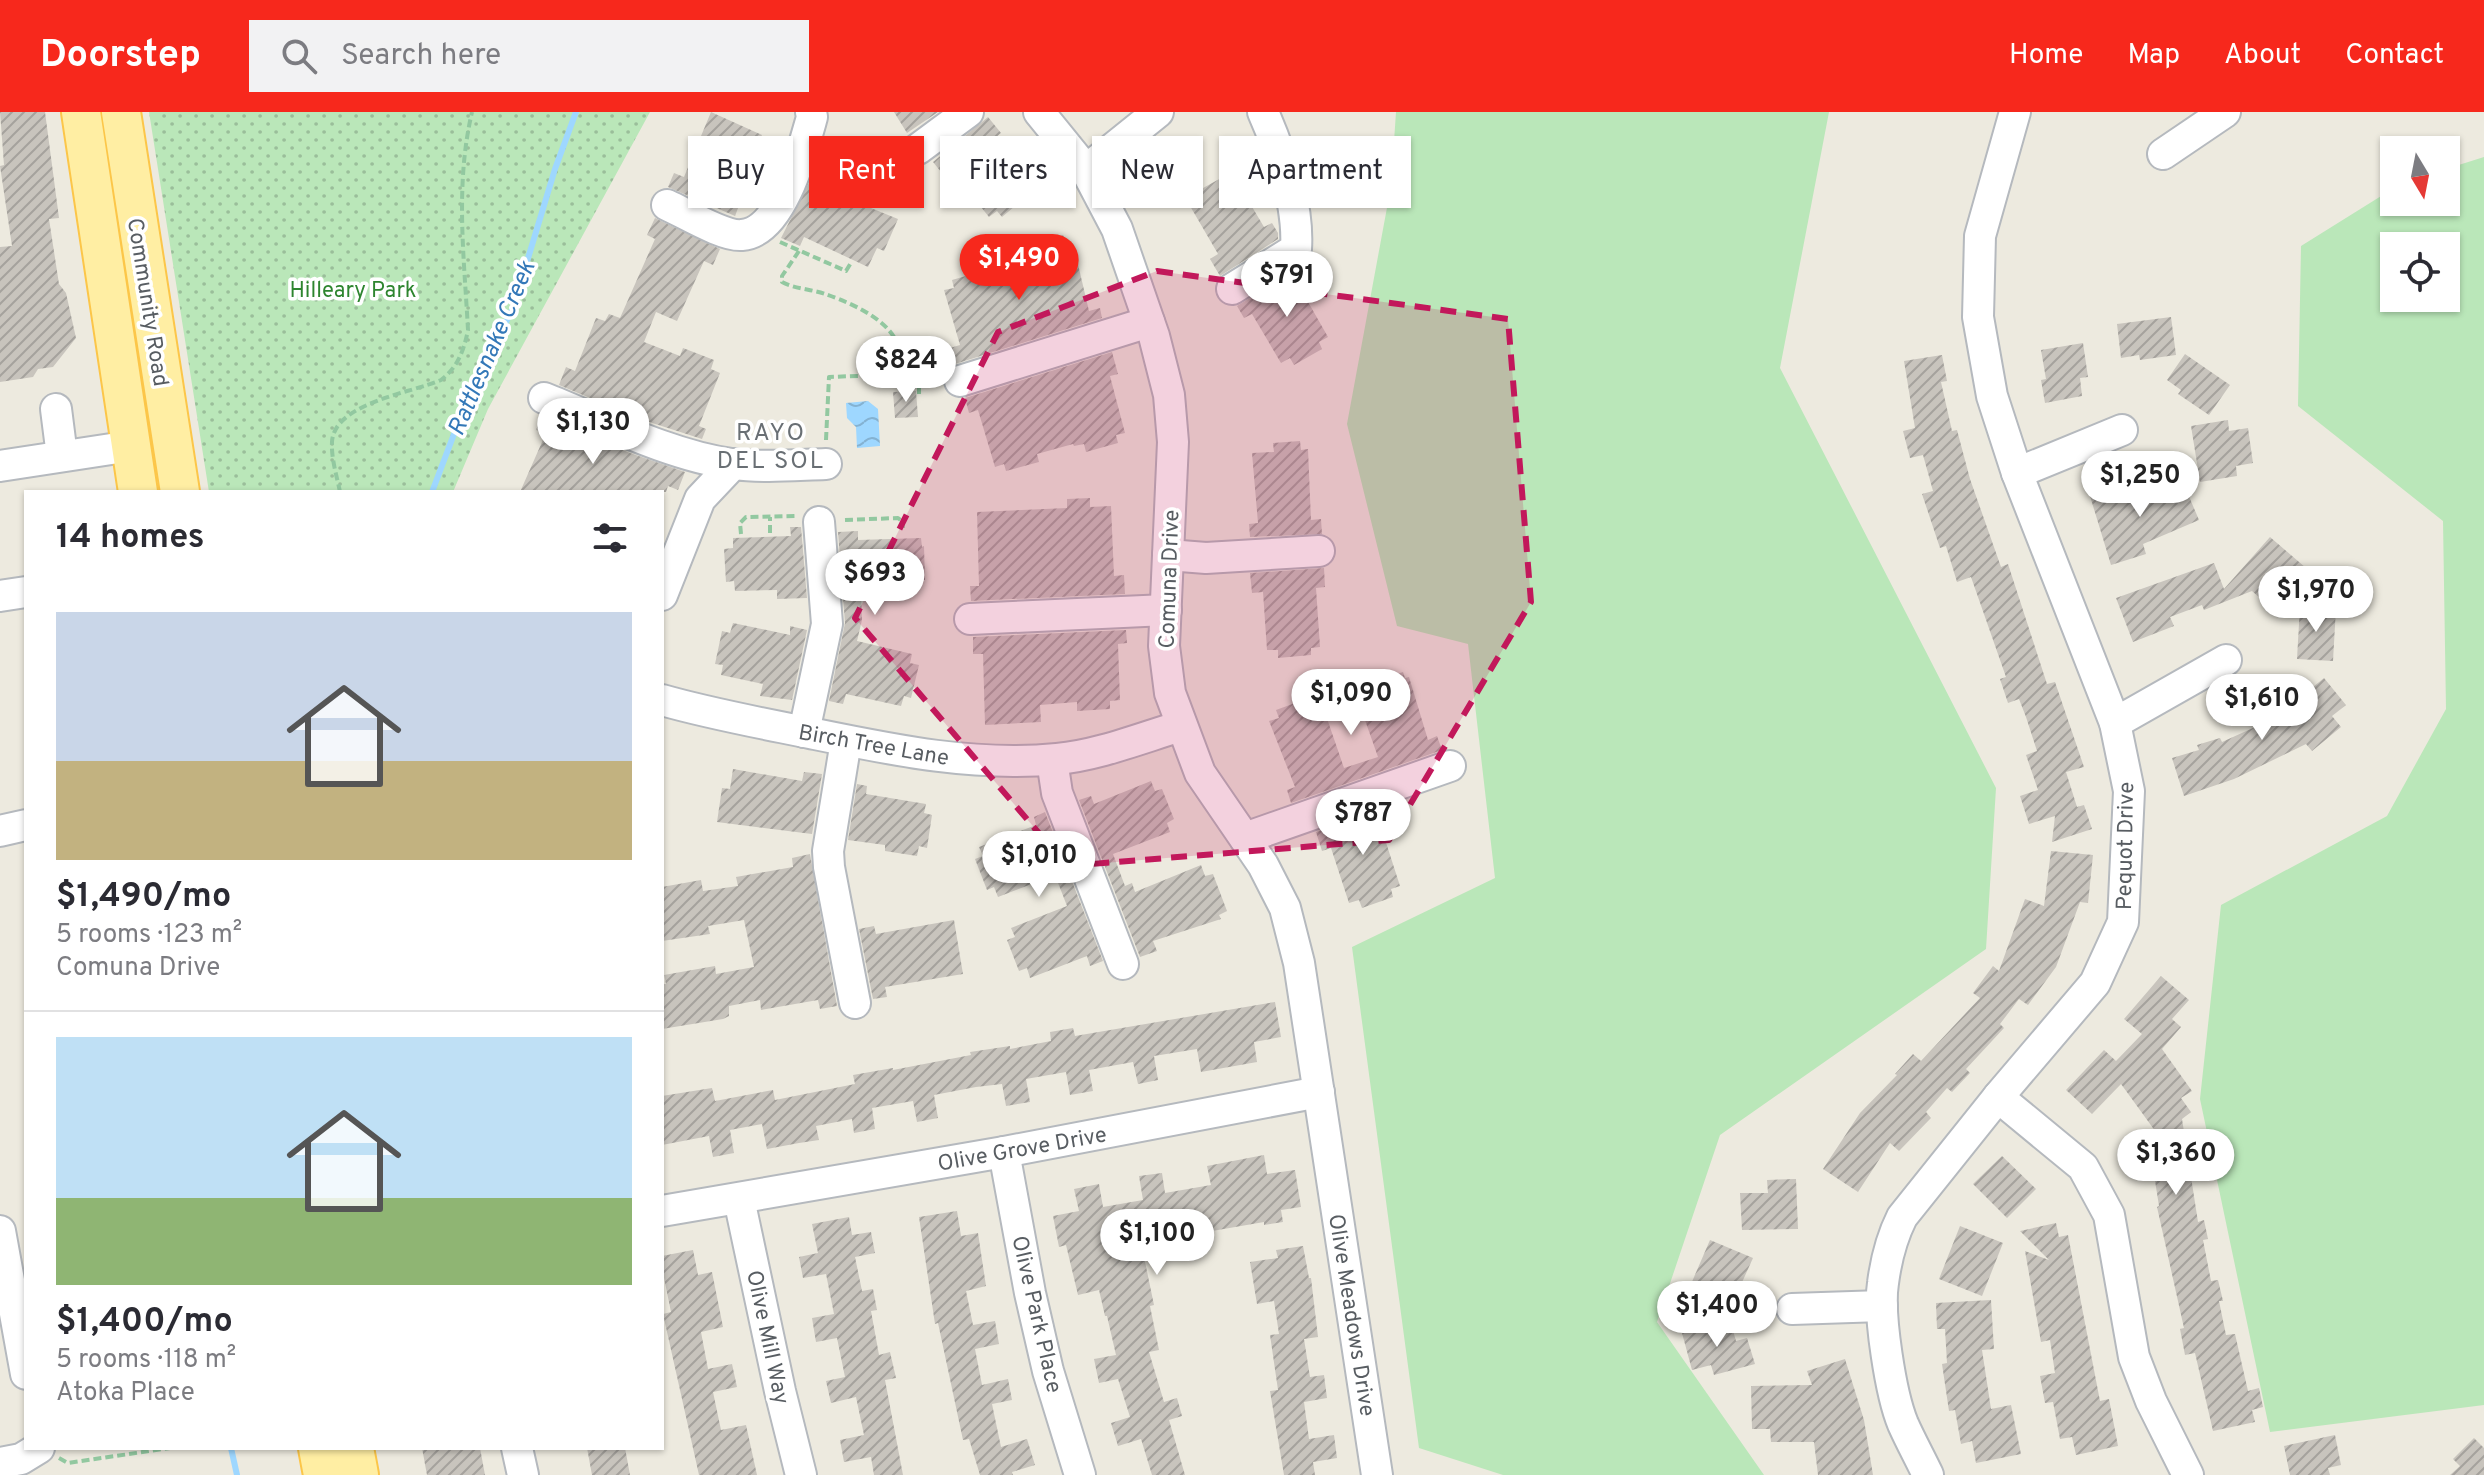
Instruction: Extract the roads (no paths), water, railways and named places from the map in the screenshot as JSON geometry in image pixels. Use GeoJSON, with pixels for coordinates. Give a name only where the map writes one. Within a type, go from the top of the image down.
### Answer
{"type":"FeatureCollection","features":[{"type":"Feature","properties":{"kind":"main road","name":"Community Road"},"geometry":{"type":"LineString","coordinates":[[81,112],[138,490]]}},
{"type":"Feature","properties":{"kind":"main road","name":"Community Road"},"geometry":{"type":"LineString","coordinates":[[121,112],[180,490]]}},
{"type":"Feature","properties":{"kind":"main road"},"geometry":{"type":"LineString","coordinates":[[131,446],[145,443],[154,446],[164,490]]}},
{"type":"Feature","properties":{"kind":"main road"},"geometry":{"type":"LineString","coordinates":[[318,1450],[323,1475]]}},
{"type":"Feature","properties":{"kind":"main road"},"geometry":{"type":"LineString","coordinates":[[354,1450],[359,1475]]}},
{"type":"Feature","properties":{"kind":"street"},"geometry":{"type":"LineString","coordinates":[[924,145],[968,112]]}},
{"type":"Feature","properties":{"kind":"street","name":"Comuna Drive"},"geometry":{"type":"LineString","coordinates":[[1039,112],[1086,170],[1117,229],[1149,322],[1169,395],[1173,442],[1164,646],[1170,693],[1200,773],[1263,865],[1285,908],[1299,963],[1319,1092]]}},
{"type":"Feature","properties":{"kind":"street"},"geometry":{"type":"LineString","coordinates":[[1086,170],[1158,112]]}},
{"type":"Feature","properties":{"kind":"street"},"geometry":{"type":"LineString","coordinates":[[1232,289],[1296,249],[1292,202],[1274,137],[1263,112]]}},
{"type":"Feature","properties":{"kind":"street","name":"Pequot Drive"},"geometry":{"type":"LineString","coordinates":[[1928,1475],[1903,1423],[1893,1391],[1882,1283],[1894,1233],[1902,1217],[1998,1097],[2095,983],[2123,922],[2129,791],[2115,723],[2017,473],[1992,396],[1978,317],[1980,236],[2015,112]]}},
{"type":"Feature","properties":{"kind":"street"},"geometry":{"type":"LineString","coordinates":[[2163,154],[2225,112]]}},
{"type":"Feature","properties":{"kind":"street"},"geometry":{"type":"LineString","coordinates":[[667,205],[728,232],[741,235],[756,232],[769,223],[799,162],[811,115]]}},
{"type":"Feature","properties":{"kind":"street"},"geometry":{"type":"LineString","coordinates":[[960,381],[1149,322]]}},
{"type":"Feature","properties":{"kind":"street"},"geometry":{"type":"LineString","coordinates":[[544,398],[692,456],[733,464],[826,464]]}},
{"type":"Feature","properties":{"kind":"street"},"geometry":{"type":"LineString","coordinates":[[56,409],[62,456]]}},
{"type":"Feature","properties":{"kind":"street"},"geometry":{"type":"LineString","coordinates":[[2017,473],[2122,430]]}},
{"type":"Feature","properties":{"kind":"street"},"geometry":{"type":"LineString","coordinates":[[0,466],[131,446]]}},
{"type":"Feature","properties":{"kind":"street"},"geometry":{"type":"LineString","coordinates":[[664,590],[700,499],[733,464]]}},
{"type":"Feature","properties":{"kind":"street"},"geometry":{"type":"LineString","coordinates":[[804,732],[827,624],[826,521]]}},
{"type":"Feature","properties":{"kind":"street"},"geometry":{"type":"LineString","coordinates":[[1168,555],[1206,558],[1319,551]]}},
{"type":"Feature","properties":{"kind":"street"},"geometry":{"type":"LineString","coordinates":[[0,596],[24,592]]}},
{"type":"Feature","properties":{"kind":"street"},"geometry":{"type":"LineString","coordinates":[[970,619],[1131,609],[1166,610]]}},
{"type":"Feature","properties":{"kind":"street"},"geometry":{"type":"LineString","coordinates":[[2115,723],[2226,660]]}},
{"type":"Feature","properties":{"kind":"street","name":"Birch Tree Lane"},"geometry":{"type":"LineString","coordinates":[[664,701],[705,712],[920,756],[963,760],[1052,760],[1114,747],[1181,726]]}},
{"type":"Feature","properties":{"kind":"street"},"geometry":{"type":"LineString","coordinates":[[846,741],[828,851],[855,1003]]}},
{"type":"Feature","properties":{"kind":"street"},"geometry":{"type":"LineString","coordinates":[[1052,760],[1057,793],[1123,964]]}},
{"type":"Feature","properties":{"kind":"street"},"geometry":{"type":"LineString","coordinates":[[1245,838],[1450,766]]}},
{"type":"Feature","properties":{"kind":"street"},"geometry":{"type":"LineString","coordinates":[[0,831],[24,825]]}},
{"type":"Feature","properties":{"kind":"street","name":"Olive Grove Drive"},"geometry":{"type":"LineString","coordinates":[[664,1211],[1004,1152],[1319,1092]]}},
{"type":"Feature","properties":{"kind":"street","name":"Olive Meadows Drive"},"geometry":{"type":"LineString","coordinates":[[1319,1092],[1377,1475]]}},
{"type":"Feature","properties":{"kind":"street"},"geometry":{"type":"LineString","coordinates":[[1998,1097],[2083,1167],[2109,1215],[2134,1357],[2151,1401],[2188,1475]]}},
{"type":"Feature","properties":{"kind":"street","name":"Olive Park Place"},"geometry":{"type":"LineString","coordinates":[[1004,1152],[1048,1371],[1080,1475]]}},
{"type":"Feature","properties":{"kind":"street","name":"Olive Mill Way"},"geometry":{"type":"LineString","coordinates":[[739,1199],[801,1475]]}},
{"type":"Feature","properties":{"kind":"street"},"geometry":{"type":"LineString","coordinates":[[0,1231],[24,1363]]}},
{"type":"Feature","properties":{"kind":"street"},"geometry":{"type":"LineString","coordinates":[[1792,1309],[1882,1306]]}},
{"type":"Feature","properties":{"kind":"street"},"geometry":{"type":"LineString","coordinates":[[0,1463],[21,1459],[36,1450]]}},
{"type":"Feature","properties":{"kind":"street"},"geometry":{"type":"LineString","coordinates":[[517,1450],[523,1475]]}},
{"type":"Feature","properties":{"kind":"water"},"geometry":{"type":"Polygon","coordinates":[[[868,401],[878,409],[880,446],[857,448],[856,427],[847,418],[846,403],[868,401]]]}},
{"type":"Feature","properties":{"kind":"waterway","name":"Rattlesnake Creek"},"geometry":{"type":"LineString","coordinates":[[433,490],[465,405],[513,308],[555,169],[576,112]]}},
{"type":"Feature","properties":{"kind":"waterway","name":"Rattlesnake Creek"},"geometry":{"type":"LineString","coordinates":[[231,1450],[237,1475]]}},
{"type":"Feature","properties":{"kind":"district","name":"RAYO DEL SOL"},"geometry":{"type":"Point","coordinates":[771,446]}},
{"type":"Feature","properties":{"kind":"park label","name":"Hilleary Park"},"geometry":{"type":"Point","coordinates":[353,289]}}]}
